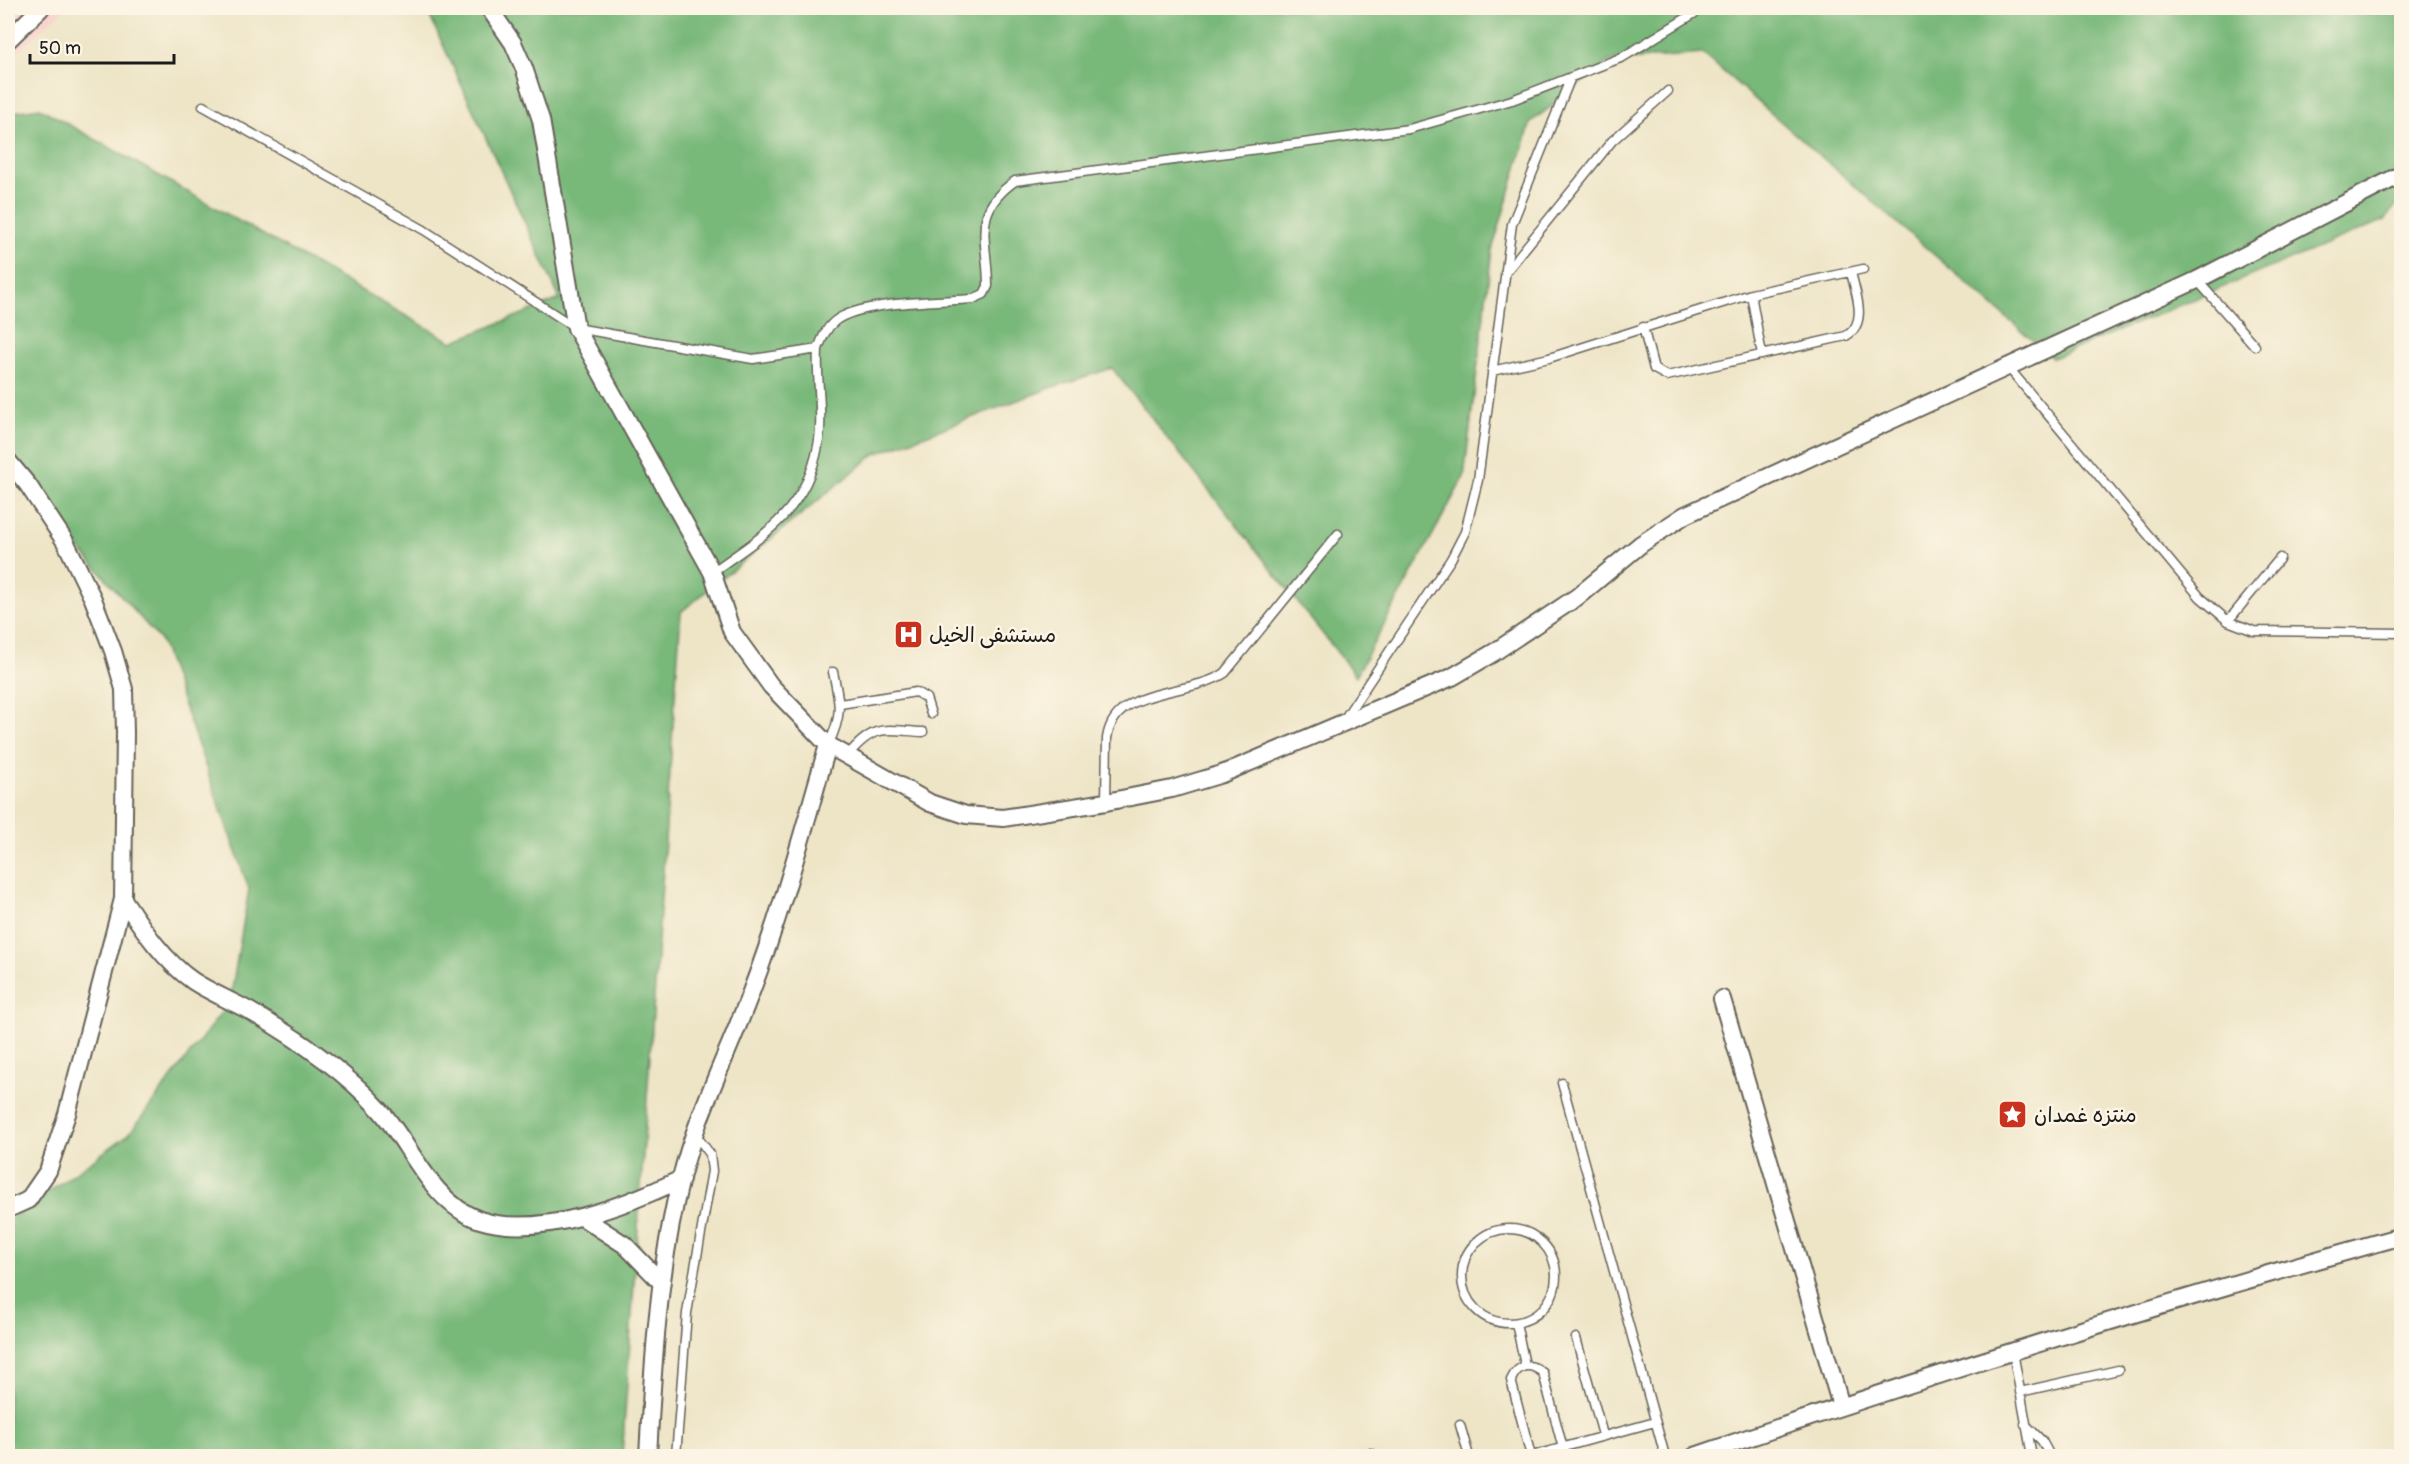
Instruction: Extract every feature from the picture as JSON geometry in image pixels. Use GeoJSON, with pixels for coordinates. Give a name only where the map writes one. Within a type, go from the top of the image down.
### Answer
{"type":"FeatureCollection","features":[{"type":"Feature","properties":{"kind":"street"},"geometry":{"type":"LineString","coordinates":[[489,8],[520,60],[541,120],[576,328],[712,572],[724,612],[739,642],[771,686],[828,745],[930,803],[966,815],[1003,819],[1172,789],[1222,774],[1343,721],[1425,689],[1493,653],[1577,597],[1641,544],[1685,515],[2197,280],[2402,174]]}},
{"type":"Feature","properties":{"kind":"street"},"geometry":{"type":"LineString","coordinates":[[8,40],[36,9]]}},
{"type":"Feature","properties":{"kind":"street"},"geometry":{"type":"LineString","coordinates":[[8,461],[28,485],[66,543],[101,620],[124,689],[123,899],[67,1114],[48,1171],[28,1200],[8,1209]]}},
{"type":"Feature","properties":{"kind":"street"},"geometry":{"type":"LineString","coordinates":[[648,1456],[660,1281],[681,1179],[694,1134],[751,992],[778,917],[828,745]]}},
{"type":"Feature","properties":{"kind":"street"},"geometry":{"type":"LineString","coordinates":[[123,899],[163,955],[193,981],[286,1033],[327,1062],[380,1110],[440,1191],[458,1209],[479,1220],[498,1223],[532,1223],[582,1218],[633,1200],[681,1179]]}},
{"type":"Feature","properties":{"kind":"street"},"geometry":{"type":"LineString","coordinates":[[1722,999],[1841,1406]]}},
{"type":"Feature","properties":{"kind":"street"},"geometry":{"type":"LineString","coordinates":[[582,1218],[625,1245],[660,1281]]}},
{"type":"Feature","properties":{"kind":"street"},"geometry":{"type":"LineString","coordinates":[[1695,1456],[1841,1406],[2198,1293],[2402,1236]]}},
{"type":"Feature","properties":{"kind":"lane"},"geometry":{"type":"LineString","coordinates":[[712,572],[783,519],[802,490],[818,445],[818,349],[822,337],[833,322],[850,312],[871,308],[973,299],[984,294],[988,286],[985,221],[997,193],[1015,180],[1409,129],[1512,100],[1623,57],[1681,24],[1703,8]]}},
{"type":"Feature","properties":{"kind":"lane"},"geometry":{"type":"LineString","coordinates":[[1343,721],[1451,559],[1465,532],[1478,480],[1508,241],[1517,208],[1571,77]]}},
{"type":"Feature","properties":{"kind":"lane"},"geometry":{"type":"LineString","coordinates":[[1504,274],[1612,141],[1668,91]]}},
{"type":"Feature","properties":{"kind":"lane"},"geometry":{"type":"LineString","coordinates":[[203,106],[424,230],[576,328],[753,359],[818,349]]}},
{"type":"Feature","properties":{"kind":"lane"},"geometry":{"type":"LineString","coordinates":[[1492,371],[1549,358],[1751,294],[1863,269]]}},
{"type":"Feature","properties":{"kind":"lane"},"geometry":{"type":"LineString","coordinates":[[1643,327],[1654,369],[1667,376],[1851,333],[1859,319],[1851,272]]}},
{"type":"Feature","properties":{"kind":"lane"},"geometry":{"type":"LineString","coordinates":[[2197,280],[2255,346]]}},
{"type":"Feature","properties":{"kind":"lane"},"geometry":{"type":"LineString","coordinates":[[1751,294],[1762,355]]}},
{"type":"Feature","properties":{"kind":"lane"},"geometry":{"type":"LineString","coordinates":[[2008,367],[2200,597],[2228,621],[2254,631],[2402,633]]}},
{"type":"Feature","properties":{"kind":"lane"},"geometry":{"type":"LineString","coordinates":[[1106,802],[1107,738],[1113,719],[1119,711],[1137,701],[1206,683],[1225,673],[1338,534]]}},
{"type":"Feature","properties":{"kind":"lane"},"geometry":{"type":"LineString","coordinates":[[2228,621],[2280,558]]}},
{"type":"Feature","properties":{"kind":"lane"},"geometry":{"type":"LineString","coordinates":[[828,745],[840,719],[840,704],[833,672]]}},
{"type":"Feature","properties":{"kind":"lane"},"geometry":{"type":"LineString","coordinates":[[840,704],[916,692],[926,698],[932,714]]}},
{"type":"Feature","properties":{"kind":"lane"},"geometry":{"type":"LineString","coordinates":[[846,756],[863,737],[874,731],[923,732]]}},
{"type":"Feature","properties":{"kind":"lane"},"geometry":{"type":"LineString","coordinates":[[1562,1083],[1665,1456]]}},
{"type":"Feature","properties":{"kind":"lane"},"geometry":{"type":"LineString","coordinates":[[676,1456],[687,1313],[712,1171],[710,1155],[694,1134]]}},
{"type":"Feature","properties":{"kind":"lane"},"geometry":{"type":"LineString","coordinates":[[1502,1229],[1513,1229],[1535,1236],[1544,1244],[1554,1263],[1555,1286],[1551,1297],[1537,1314],[1516,1323],[1493,1321],[1483,1316],[1467,1299],[1461,1277],[1466,1255],[1473,1245],[1491,1232],[1502,1229]]}},
{"type":"Feature","properties":{"kind":"lane"},"geometry":{"type":"LineString","coordinates":[[1516,1323],[1525,1365]]}},
{"type":"Feature","properties":{"kind":"lane"},"geometry":{"type":"LineString","coordinates":[[1576,1338],[1603,1435]]}},
{"type":"Feature","properties":{"kind":"lane"},"geometry":{"type":"LineString","coordinates":[[2013,1352],[2032,1456]]}},
{"type":"Feature","properties":{"kind":"lane"},"geometry":{"type":"LineString","coordinates":[[1565,1456],[1563,1447],[1542,1373],[1535,1366],[1525,1365],[1516,1371],[1511,1380],[1531,1456],[1563,1447],[1603,1435],[1655,1422]]}},
{"type":"Feature","properties":{"kind":"lane"},"geometry":{"type":"LineString","coordinates":[[2020,1392],[2118,1370]]}},
{"type":"Feature","properties":{"kind":"lane"},"geometry":{"type":"LineString","coordinates":[[2025,1424],[2042,1441],[2050,1456]]}},
{"type":"Feature","properties":{"kind":"lane"},"geometry":{"type":"LineString","coordinates":[[1460,1425],[1469,1456]]}},
{"type":"Feature","properties":{"kind":"shaded area"},"geometry":{"type":"Polygon","coordinates":[[[8,8],[65,8],[8,61],[8,8]]]}},
{"type":"Feature","properties":{"kind":"green space"},"geometry":{"type":"Polygon","coordinates":[[[426,8],[2401,8],[2401,199],[2385,220],[2053,358],[1703,54],[1610,61],[1531,122],[1492,250],[1464,477],[1356,676],[1112,368],[1053,387],[875,454],[681,612],[622,1456],[8,1456],[8,1221],[129,1134],[230,1001],[249,889],[161,641],[8,468],[8,113],[40,108],[452,342],[560,299],[426,8]]]}},
{"type":"Feature","properties":{"kind":"place","name":"مستشفى الخيل"},"geometry":{"type":"Point","coordinates":[908,635]}},
{"type":"Feature","properties":{"kind":"place","name":"منتزه غمدان"},"geometry":{"type":"Point","coordinates":[2013,1115]}}]}
